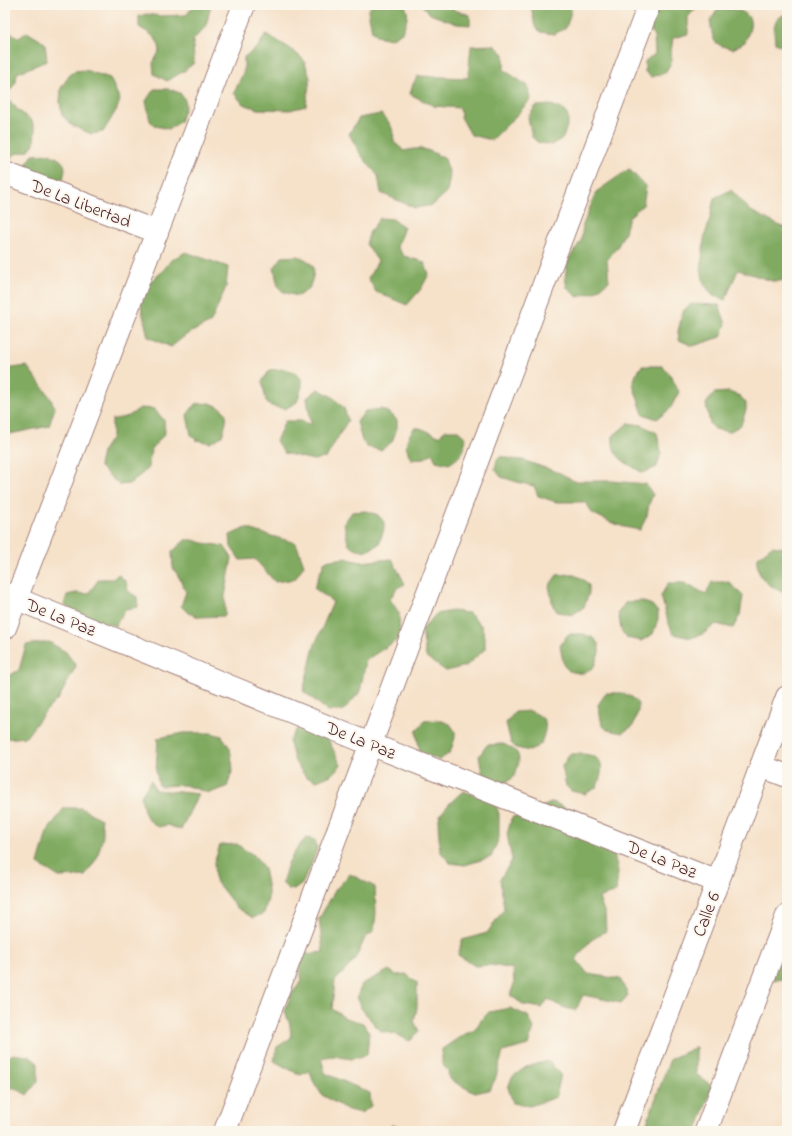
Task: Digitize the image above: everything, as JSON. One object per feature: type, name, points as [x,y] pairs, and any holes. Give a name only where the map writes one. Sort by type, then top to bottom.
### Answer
[{"type":"street","points":[[5,628],[11,596],[157,232],[244,5]]},
{"type":"street","points":[[225,1131],[649,5]]},
{"type":"street","name":"De La Libertad","points":[[5,173],[157,232]]},
{"type":"street","name":"De La Paz","points":[[11,596],[370,744],[718,882]]},
{"type":"street","name":"Calle 6","points":[[624,1131],[787,697]]},
{"type":"street","points":[[761,766],[787,776]]},
{"type":"street","points":[[706,1131],[787,916]]},
{"type":"green space","points":[[195,5],[211,5],[206,26],[193,40],[194,63],[167,81],[154,74],[153,63],[160,50],[159,45],[155,38],[139,27],[139,16],[147,14],[159,16],[186,15]]},
{"type":"green space","points":[[372,5],[404,5],[407,15],[402,32],[391,39],[377,36],[372,31],[368,11]]},
{"type":"green space","points":[[422,5],[450,5],[454,10],[470,15],[470,25],[457,24],[430,14]]},
{"type":"green space","points":[[532,5],[571,5],[571,12],[566,28],[554,34],[540,32],[535,27]]},
{"type":"green space","points":[[661,5],[709,5],[695,9],[688,17],[688,34],[673,38],[671,52],[672,61],[665,73],[651,77],[645,72],[645,61],[655,54],[654,37],[649,25]]},
{"type":"green space","points":[[718,9],[741,11],[748,16],[750,20],[750,28],[745,42],[733,49],[717,43],[713,38],[710,21]]},
{"type":"green space","points":[[787,14],[787,49],[775,43],[774,34],[775,23]]},
{"type":"green space","points":[[5,29],[19,38],[27,32],[45,43],[47,61],[17,73],[16,82],[6,96],[18,110],[32,121],[35,130],[34,144],[28,151],[15,154],[12,157],[5,159]]},
{"type":"green space","points":[[266,34],[291,49],[304,60],[310,78],[306,106],[290,110],[258,109],[243,104],[234,93],[244,71],[244,57],[257,48]]},
{"type":"green space","points":[[494,45],[504,54],[504,70],[528,86],[531,99],[492,140],[471,135],[461,117],[460,108],[434,106],[410,94],[413,84],[418,76],[468,78],[471,46]]},
{"type":"green space","points":[[85,70],[110,78],[120,100],[117,109],[103,132],[91,134],[71,125],[62,115],[60,102],[61,88],[74,71]]},
{"type":"green space","points":[[154,89],[169,89],[180,93],[185,100],[185,107],[180,122],[169,129],[155,126],[150,121],[146,101]]},
{"type":"green space","points":[[551,105],[562,109],[568,116],[568,123],[563,138],[551,145],[537,142],[532,137],[528,117],[536,106]]},
{"type":"green space","points":[[381,114],[391,126],[394,142],[404,151],[421,149],[435,153],[445,159],[450,175],[447,192],[433,205],[415,208],[381,193],[378,176],[361,155],[349,134],[359,118]]},
{"type":"green space","points":[[49,154],[60,160],[65,166],[60,187],[29,186],[25,166],[33,155]]},
{"type":"green space","points":[[629,169],[646,187],[643,205],[629,217],[625,232],[618,246],[607,260],[609,281],[595,292],[578,297],[567,288],[565,277],[568,260],[581,241],[583,225],[596,192]]},
{"type":"green space","points":[[731,190],[751,211],[782,227],[787,228],[787,278],[781,281],[772,281],[738,270],[725,300],[713,296],[704,284],[701,270],[704,239],[714,198]]},
{"type":"green space","points":[[380,218],[393,219],[404,227],[397,247],[404,256],[424,262],[429,274],[421,289],[407,305],[376,292],[368,278],[378,261],[366,244],[370,231]]},
{"type":"green space","points":[[186,252],[228,267],[226,287],[211,322],[186,335],[171,347],[148,337],[141,306],[146,285],[162,272],[171,260]]},
{"type":"green space","points":[[298,256],[305,259],[312,265],[314,273],[309,289],[298,296],[285,292],[279,288],[274,268],[282,257]]},
{"type":"green space","points":[[691,304],[719,305],[726,324],[721,337],[693,346],[679,340],[678,331],[683,311]]},
{"type":"green space","points":[[27,366],[50,397],[55,408],[49,426],[5,435],[5,369]]},
{"type":"green space","points":[[642,366],[662,366],[671,376],[679,392],[670,409],[657,419],[643,414],[633,385],[636,374]]},
{"type":"green space","points":[[285,369],[296,373],[302,380],[302,387],[297,402],[285,409],[271,406],[266,401],[262,381],[270,370]]},
{"type":"green space","points":[[318,389],[333,397],[344,408],[348,420],[326,458],[313,460],[284,453],[276,441],[285,421],[301,421],[311,425],[307,398]]},
{"type":"green space","points":[[729,392],[740,396],[746,403],[746,410],[741,425],[729,432],[715,429],[710,424],[706,404],[714,393]]},
{"type":"green space","points":[[210,403],[225,412],[226,424],[222,436],[210,443],[196,440],[191,435],[187,415],[195,404]]},
{"type":"green space","points":[[140,408],[154,409],[164,420],[165,433],[151,450],[148,469],[129,484],[119,485],[99,466],[102,452],[112,437],[112,420],[129,416]]},
{"type":"green space","points":[[381,409],[391,414],[397,420],[397,428],[392,442],[381,450],[367,447],[362,441],[357,422],[365,411]]},
{"type":"green space","points":[[628,423],[642,425],[657,433],[661,452],[657,467],[643,473],[626,463],[617,455],[614,450],[613,436]]},
{"type":"green space","points":[[414,428],[420,428],[439,436],[446,430],[457,430],[466,438],[463,451],[457,459],[449,464],[436,461],[432,453],[425,458],[411,459],[406,443]]},
{"type":"green space","points":[[503,456],[511,459],[523,460],[560,473],[574,481],[611,481],[646,484],[653,495],[649,504],[647,516],[640,530],[624,527],[592,513],[586,502],[556,502],[538,496],[534,486],[501,477],[495,469],[497,459]]},
{"type":"green space","points":[[367,511],[378,515],[384,522],[384,529],[379,544],[367,551],[353,548],[348,543],[344,523],[352,512]]},
{"type":"green space","points":[[246,528],[296,543],[304,565],[295,579],[275,582],[255,559],[240,560],[231,547],[230,535]]},
{"type":"green space","points":[[185,540],[193,540],[224,546],[232,558],[225,596],[225,616],[199,617],[188,613],[181,606],[186,592],[173,568],[172,552]]},
{"type":"green space","points":[[772,546],[787,548],[787,595],[765,581],[757,566],[757,558]]},
{"type":"green space","points":[[345,558],[360,562],[392,559],[405,584],[397,588],[390,599],[399,613],[400,638],[366,660],[360,692],[343,711],[328,711],[303,691],[314,647],[333,602],[314,588],[325,561]]},
{"type":"green space","points":[[118,574],[126,582],[128,591],[137,597],[138,607],[126,609],[116,626],[84,617],[64,605],[67,595],[76,593],[88,594],[99,579],[113,579]]},
{"type":"green space","points":[[572,574],[583,579],[589,585],[589,593],[584,607],[572,615],[558,612],[553,606],[549,586],[557,575]]},
{"type":"green space","points":[[712,582],[729,582],[743,596],[740,615],[733,628],[716,624],[703,634],[691,638],[673,634],[661,596],[668,583],[684,583],[706,594]]},
{"type":"green space","points":[[641,601],[652,605],[658,612],[658,619],[653,634],[641,641],[627,638],[622,633],[618,613],[626,602]]},
{"type":"green space","points":[[452,611],[469,613],[481,625],[485,636],[485,649],[466,666],[446,671],[426,657],[422,630],[436,614]]},
{"type":"green space","points":[[568,634],[583,634],[594,638],[599,645],[599,652],[594,667],[583,674],[569,671],[564,666],[560,646]]},
{"type":"green space","points":[[49,642],[66,652],[76,666],[59,698],[44,713],[26,737],[5,739],[5,678],[19,670],[26,645]]},
{"type":"green space","points":[[606,693],[622,693],[632,697],[638,704],[638,711],[633,726],[622,733],[607,730],[602,725],[598,705]]},
{"type":"green space","points":[[530,711],[544,720],[545,732],[541,744],[530,751],[516,748],[511,743],[506,723],[515,712]]},
{"type":"green space","points":[[439,720],[450,724],[455,731],[455,738],[450,753],[439,760],[420,752],[416,732],[424,721]]},
{"type":"green space","points":[[300,724],[325,733],[341,765],[331,775],[317,781],[306,777],[295,762],[289,741]]},
{"type":"green space","points":[[184,733],[211,733],[222,736],[230,748],[233,769],[227,787],[209,793],[184,785],[159,786],[156,771],[158,738]]},
{"type":"green space","points":[[503,744],[510,747],[517,753],[519,761],[514,777],[503,784],[486,779],[482,773],[479,756],[487,745]]},
{"type":"green space","points":[[570,754],[592,756],[599,761],[601,765],[601,773],[597,787],[585,794],[571,791],[566,786],[562,766]]},
{"type":"green space","points":[[151,780],[155,790],[198,794],[181,830],[168,825],[158,827],[149,820],[145,814],[141,796]]},
{"type":"green space","points":[[463,791],[495,802],[499,814],[499,838],[491,857],[465,865],[450,863],[440,851],[438,823],[440,815]]},
{"type":"green space","points":[[553,802],[606,828],[618,872],[616,892],[599,898],[605,914],[606,931],[590,941],[576,959],[588,974],[620,979],[628,995],[621,1003],[583,995],[576,1010],[568,1009],[548,999],[542,1008],[524,1005],[510,995],[514,984],[513,969],[491,965],[475,966],[458,955],[462,940],[487,933],[504,909],[500,879],[512,860],[507,834],[512,817],[527,814]]},
{"type":"green space","points":[[64,808],[81,808],[101,819],[103,836],[97,858],[85,876],[59,877],[38,864],[47,832]]},
{"type":"green space","points":[[306,838],[315,840],[317,849],[302,884],[294,890],[288,889],[282,883],[288,863],[297,848]]},
{"type":"green space","points":[[237,844],[254,855],[264,868],[268,899],[264,913],[253,918],[236,907],[215,880],[214,863],[220,845]]},
{"type":"green space","points":[[350,874],[375,887],[376,913],[374,931],[365,938],[355,960],[335,981],[332,1009],[345,1018],[363,1023],[369,1033],[367,1055],[352,1059],[332,1056],[321,1058],[325,1073],[370,1093],[371,1106],[361,1113],[348,1110],[322,1095],[313,1081],[310,1071],[300,1075],[274,1061],[277,1047],[291,1038],[290,1025],[285,1011],[291,994],[302,981],[299,965],[305,954],[323,952],[319,919],[336,889]]},
{"type":"green space","points":[[787,915],[787,975],[784,979],[769,980]]},
{"type":"green space","points":[[389,970],[396,975],[406,974],[417,983],[417,1008],[414,1021],[419,1031],[410,1041],[395,1034],[380,1031],[361,1008],[357,997],[362,984]]},
{"type":"green space","points":[[510,1008],[528,1016],[534,1028],[528,1045],[503,1052],[495,1080],[489,1090],[475,1093],[449,1079],[448,1071],[442,1064],[442,1049],[463,1035],[475,1030],[481,1020],[489,1012]]},
{"type":"green space","points":[[696,1047],[696,1074],[712,1086],[697,1131],[644,1131],[670,1059]]},
{"type":"green space","points":[[13,1054],[29,1056],[38,1063],[38,1081],[27,1095],[15,1088],[5,1088],[5,1059]]},
{"type":"green space","points":[[548,1061],[561,1074],[556,1097],[530,1106],[513,1103],[508,1088],[512,1077],[526,1067]]},
{"type":"green space","points":[[392,1125],[408,1128],[413,1131],[385,1131]]}]
